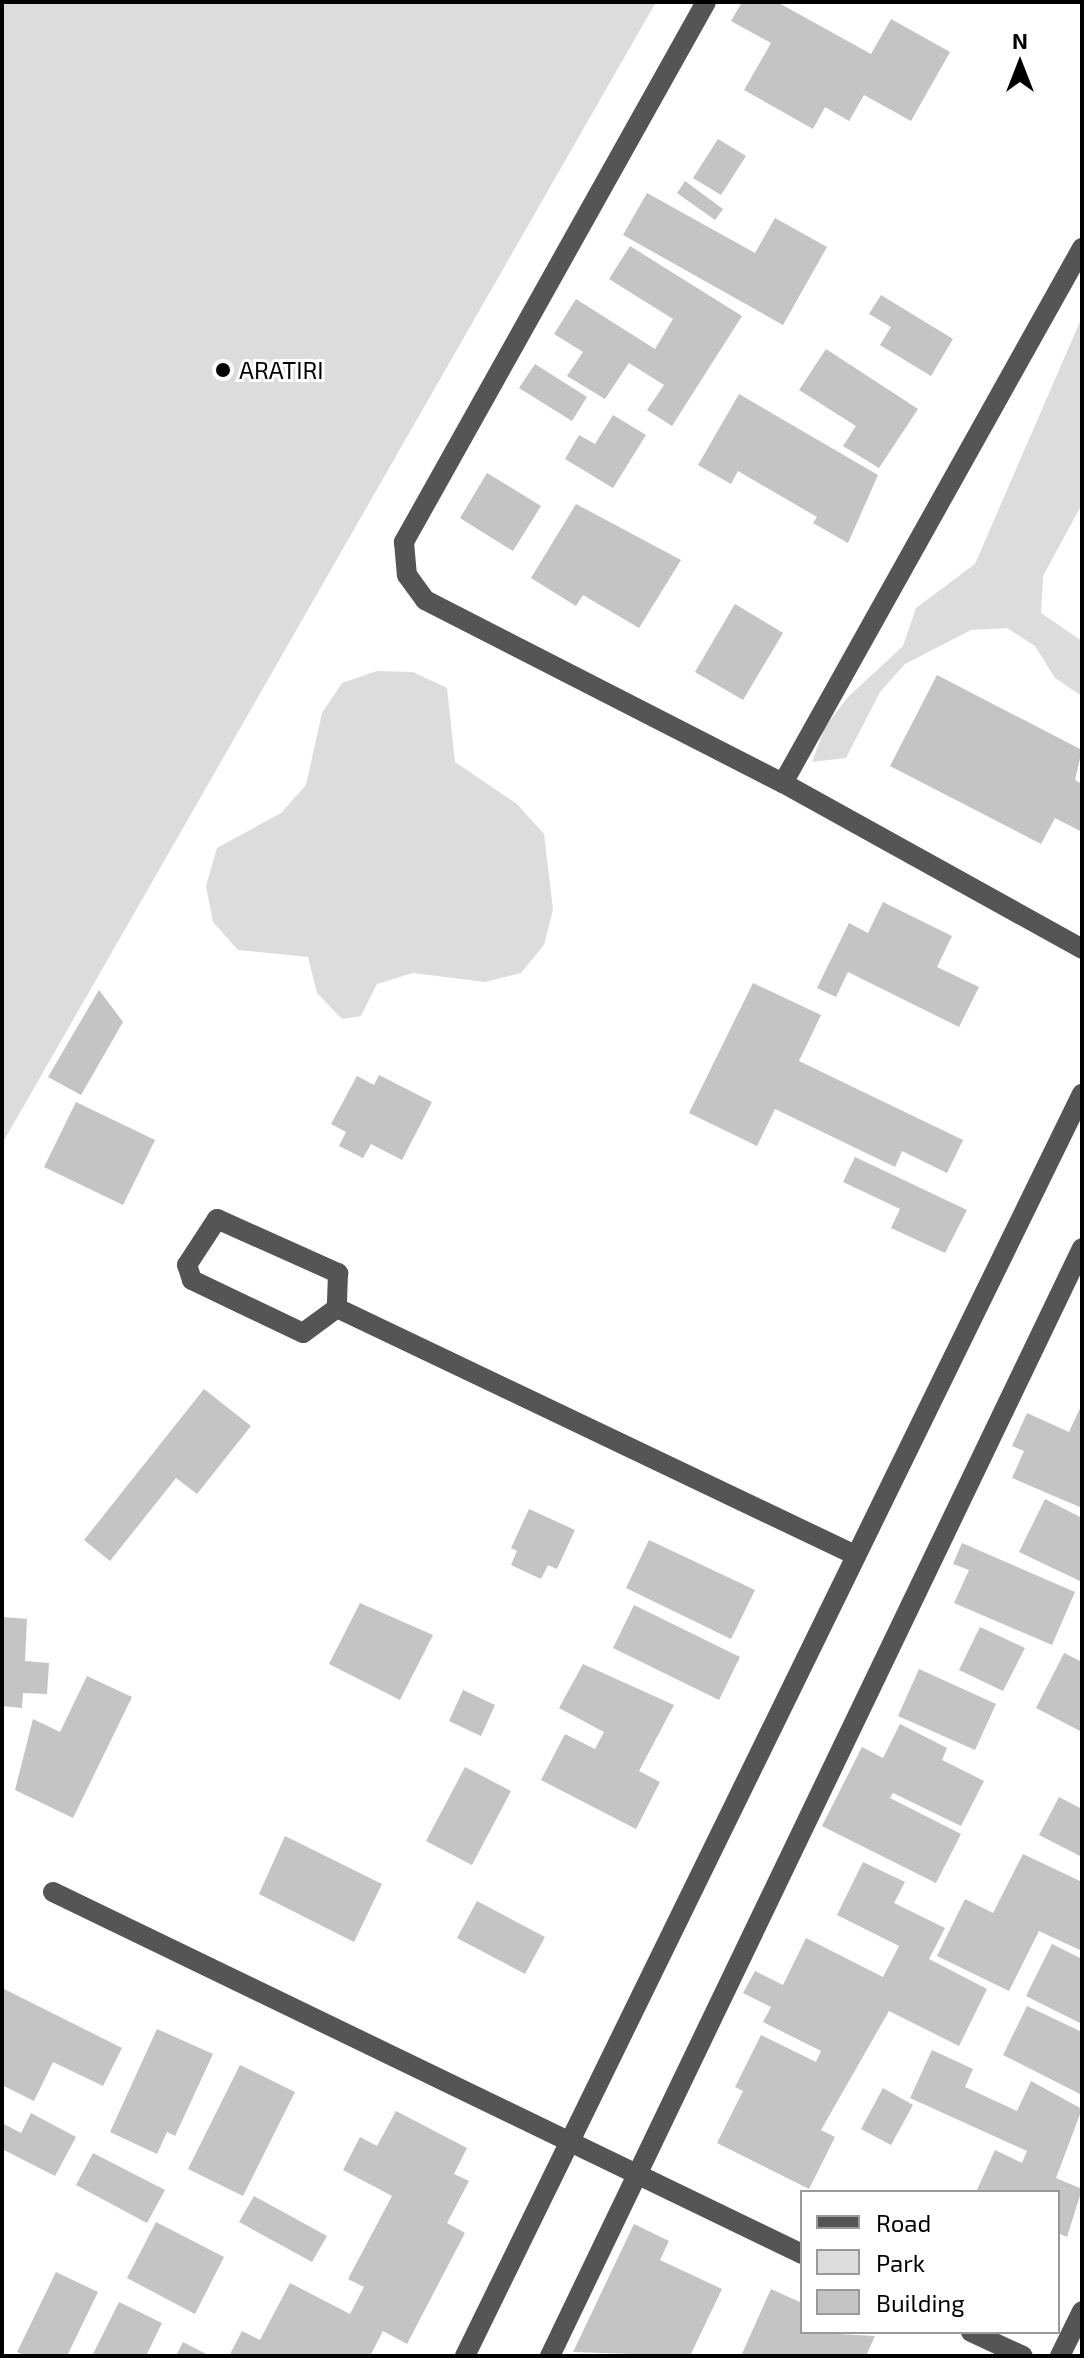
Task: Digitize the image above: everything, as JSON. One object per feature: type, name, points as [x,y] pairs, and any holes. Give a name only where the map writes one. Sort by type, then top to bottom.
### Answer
[{"type":"street","points":[[706,2],[404,542],[407,575],[425,600],[783,783],[1082,949]]},
{"type":"street","points":[[783,783],[1082,248]]},
{"type":"street","points":[[465,2356],[1082,1094]]},
{"type":"street","points":[[217,1219],[338,1273],[337,1308],[303,1333],[192,1280],[187,1265],[217,1219]]},
{"type":"street","points":[[550,2356],[1082,1248]]},
{"type":"street","points":[[337,1308],[855,1555]]},
{"type":"street","points":[[53,1892],[569,2146],[800,2253]]},
{"type":"street","points":[[1060,2356],[1082,2311]]},
{"type":"street","points":[[975,2334],[1023,2356]]},
{"type":"green space","name":"ARATIRI","points":[[2,2],[656,2],[2,1144]]},
{"type":"green space","points":[[1082,317],[1082,504],[1043,576],[1041,613],[1082,641],[1082,696],[1055,678],[1035,646],[1007,628],[971,630],[905,664],[880,692],[846,758],[812,762],[825,727],[848,697],[903,646],[916,608],[975,564]]},
{"type":"green space","points":[[377,671],[413,672],[447,688],[455,762],[517,804],[544,834],[553,909],[544,945],[521,973],[485,982],[413,973],[377,984],[361,1016],[342,1019],[317,993],[308,957],[238,950],[213,922],[206,886],[217,848],[281,813],[306,785],[322,713],[342,683]]},
{"type":"building","points":[[742,2],[777,2],[871,54],[891,19],[950,52],[911,121],[864,95],[849,121],[825,107],[813,129],[744,90],[771,43],[731,21]]},
{"type":"building","points":[[718,139],[746,156],[721,195],[693,178]]},
{"type":"building","points":[[685,181],[723,209],[715,220],[677,193]]},
{"type":"building","points":[[647,193],[755,253],[775,218],[827,247],[783,325],[623,235]]},
{"type":"building","points":[[630,246],[742,316],[672,426],[647,410],[664,385],[629,363],[605,399],[567,376],[583,352],[554,334],[576,299],[655,349],[673,319],[609,279]]},
{"type":"building","points":[[881,295],[953,339],[931,376],[880,345],[891,327],[869,314]]},
{"type":"building","points":[[826,349],[918,409],[879,468],[843,446],[856,426],[799,390]]},
{"type":"building","points":[[535,364],[587,397],[572,421],[519,388]]},
{"type":"building","points":[[739,394],[878,475],[848,543],[813,523],[817,517],[738,471],[731,484],[698,465]]},
{"type":"building","points":[[613,415],[646,435],[613,488],[565,459],[579,435],[595,444]]},
{"type":"building","points":[[487,473],[541,506],[513,551],[460,518]]},
{"type":"building","points":[[576,504],[681,560],[639,628],[583,595],[576,606],[531,578]]},
{"type":"building","points":[[735,604],[783,633],[743,700],[695,672]]},
{"type":"building","points":[[937,675],[1082,750],[1075,780],[1082,784],[1082,832],[1055,818],[1041,844],[890,766]]},
{"type":"building","points":[[883,902],[952,936],[937,967],[979,987],[959,1027],[848,972],[836,997],[817,988],[849,923],[868,933]]},
{"type":"building","points":[[753,983],[821,1015],[799,1061],[963,1140],[947,1173],[902,1151],[895,1167],[775,1109],[757,1146],[689,1113]]},
{"type":"building","points":[[99,990],[123,1022],[81,1095],[48,1077]]},
{"type":"building","points":[[379,1075],[432,1102],[402,1160],[371,1144],[363,1158],[339,1146],[346,1132],[331,1124],[357,1076],[374,1085]]},
{"type":"building","points":[[76,1102],[155,1140],[123,1205],[44,1167]]},
{"type":"building","points":[[855,1157],[967,1210],[945,1253],[891,1228],[900,1209],[843,1182]]},
{"type":"building","points":[[204,1389],[251,1426],[197,1494],[176,1478],[110,1561],[84,1540]]},
{"type":"building","points":[[1082,1404],[1082,1508],[1012,1478],[1024,1451],[1012,1446],[1027,1413],[1069,1432]]},
{"type":"building","points":[[1045,1499],[1082,1518],[1082,1582],[1019,1552]]},
{"type":"building","points":[[529,1509],[575,1530],[557,1569],[548,1565],[541,1579],[511,1565],[517,1551],[511,1548]]},
{"type":"building","points":[[649,1540],[755,1590],[731,1639],[626,1588]]},
{"type":"building","points":[[962,1543],[1075,1592],[1052,1645],[954,1603],[969,1570],[953,1564]]},
{"type":"building","points":[[360,1603],[433,1635],[400,1700],[329,1664]]},
{"type":"building","points":[[634,1605],[740,1657],[719,1700],[613,1648]]},
{"type":"building","points":[[2,1617],[27,1619],[25,1661],[49,1663],[47,1694],[23,1693],[22,1708],[2,1706]]},
{"type":"building","points":[[980,1627],[1025,1648],[1003,1691],[959,1670]]},
{"type":"building","points":[[1064,1653],[1082,1662],[1082,1732],[1036,1708]]},
{"type":"building","points":[[583,1664],[674,1705],[639,1771],[660,1782],[636,1829],[541,1780],[565,1734],[595,1749],[604,1732],[559,1708]]},
{"type":"building","points":[[919,1669],[996,1704],[975,1750],[898,1716]]},
{"type":"building","points":[[87,1676],[132,1697],[73,1818],[15,1790],[33,1719],[60,1732]]},
{"type":"building","points":[[463,1690],[495,1705],[481,1736],[449,1721]]},
{"type":"building","points":[[900,1724],[947,1748],[942,1760],[984,1781],[961,1826],[893,1793],[890,1798],[961,1834],[936,1883],[822,1826],[862,1747],[883,1758]]},
{"type":"building","points":[[465,1767],[511,1791],[472,1865],[426,1841]]},
{"type":"building","points":[[1059,1797],[1082,1809],[1082,1857],[1039,1835]]},
{"type":"building","points":[[285,1836],[382,1884],[354,1942],[259,1894]]},
{"type":"building","points":[[1023,1854],[1082,1882],[1082,1951],[1039,1931],[1009,1991],[937,1956],[965,1899],[993,1913]]},
{"type":"building","points":[[863,1862],[905,1882],[894,1903],[945,1928],[929,1959],[987,1989],[959,2046],[889,2011],[821,2130],[835,2137],[809,2189],[717,2143],[743,2091],[735,2087],[761,2035],[816,2062],[821,2051],[763,2022],[771,2007],[743,1993],[755,1971],[783,1985],[806,1938],[883,1977],[899,1946],[837,1915]]},
{"type":"building","points":[[477,1901],[545,1937],[525,1974],[457,1938]]},
{"type":"building","points":[[1052,1944],[1082,1959],[1082,2024],[1026,1996]]},
{"type":"building","points":[[2,1988],[122,2048],[103,2086],[53,2062],[34,2101],[2,2085]]},
{"type":"building","points":[[1027,2006],[1082,2032],[1082,2095],[1003,2055]]},
{"type":"building","points":[[157,2029],[213,2054],[175,2136],[167,2132],[157,2154],[110,2132]]},
{"type":"building","points":[[932,2050],[973,2069],[965,2087],[1017,2111],[1031,2081],[1082,2109],[1056,2178],[1082,2189],[1067,2237],[1060,2234],[1060,2190],[977,2190],[995,2150],[1022,2163],[1027,2151],[910,2098]]},
{"type":"building","points":[[240,2065],[295,2092],[243,2196],[188,2169]]},
{"type":"building","points":[[883,2088],[913,2105],[891,2145],[861,2129]]},
{"type":"building","points":[[396,2111],[467,2148],[454,2174],[469,2181],[447,2223],[465,2233],[407,2344],[383,2331],[370,2356],[229,2356],[242,2331],[260,2340],[290,2283],[350,2314],[364,2287],[348,2279],[392,2196],[343,2170],[360,2137],[377,2146]]},
{"type":"building","points":[[31,2113],[76,2137],[55,2176],[2,2149],[2,2123],[21,2133]]},
{"type":"building","points":[[93,2153],[165,2190],[147,2223],[76,2185]]},
{"type":"building","points":[[254,2196],[327,2236],[312,2262],[239,2222]]},
{"type":"building","points":[[156,2222],[224,2257],[195,2314],[127,2278]]},
{"type":"building","points":[[634,2224],[669,2241],[660,2260],[722,2289],[690,2356],[573,2352]]},
{"type":"building","points":[[56,2272],[98,2292],[67,2356],[26,2356],[17,2352]]},
{"type":"building","points":[[771,2289],[800,2302],[800,2334],[875,2336],[866,2356],[741,2356]]},
{"type":"building","points":[[119,2302],[162,2323],[146,2356],[92,2356]]},
{"type":"building","points":[[183,2342],[210,2356],[176,2356]]},
{"type":"place","name":"ARATIRI","points":[[223,370]]}]
